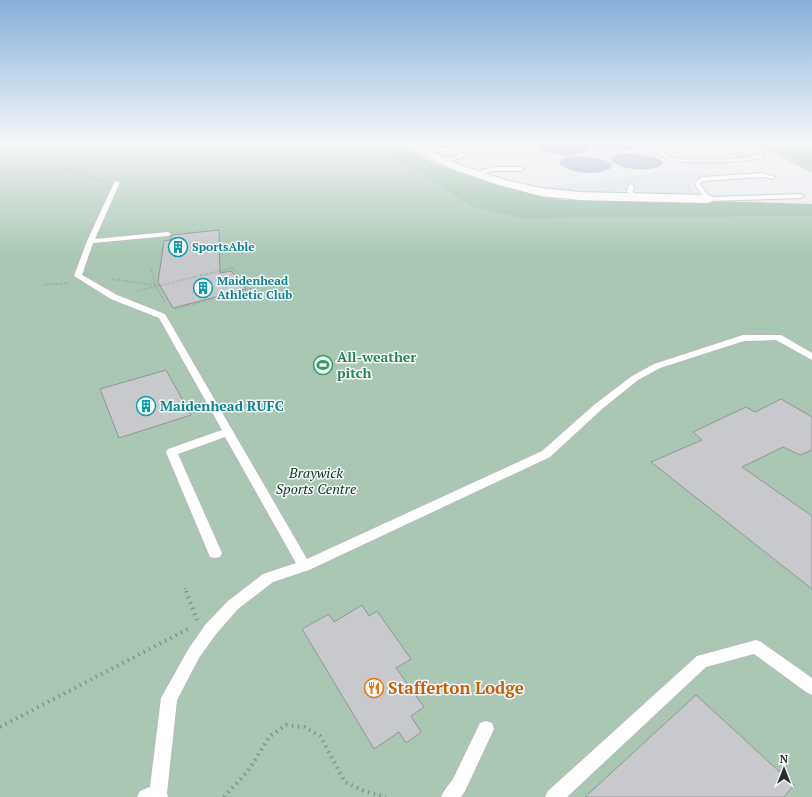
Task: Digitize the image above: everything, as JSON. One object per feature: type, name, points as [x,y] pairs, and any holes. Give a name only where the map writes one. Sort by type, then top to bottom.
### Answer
[{"type":"street","points":[[495,180],[541,192],[580,196],[633,191],[707,199]]},
{"type":"lane","points":[[700,180],[697,182],[707,199]]},
{"type":"lane","points":[[707,199],[708,196],[702,183],[748,180]]},
{"type":"lane","points":[[117,182],[90,241],[78,276],[114,297],[162,316],[304,566]]},
{"type":"lane","points":[[707,199],[762,196],[801,196]]},
{"type":"lane","points":[[90,241],[168,234]]},
{"type":"lane","points":[[154,796],[169,698],[194,653],[205,626],[268,578],[304,566],[546,454],[598,407],[635,378],[657,366],[743,338],[778,337],[812,357]]},
{"type":"lane","points":[[215,553],[172,452],[228,432]]},
{"type":"lane","points":[[554,797],[702,661],[756,647],[812,687]]},
{"type":"lane","points":[[450,797],[459,785],[486,729]]},
{"type":"path","points":[[103,180],[117,182]]},
{"type":"path","points":[[114,297],[232,268],[250,290],[171,311],[162,316]]},
{"type":"path","points":[[151,269],[155,286],[171,311]]},
{"type":"path","points":[[86,281],[112,278],[155,286]]},
{"type":"path","points":[[0,727],[205,626],[185,588]]},
{"type":"path","points":[[224,797],[248,771],[270,736],[286,724],[304,727],[320,736],[346,782],[364,791],[386,797]]},
{"type":"shaded area","points":[[600,180],[691,180],[689,181],[694,194],[691,196],[641,194],[634,191],[621,191],[617,194],[581,194],[537,188]]},
{"type":"green space","name":"Braywick Sports Centre","points":[[0,180],[429,180],[469,206],[812,216],[812,797],[0,797]]},
{"type":"green space","points":[[429,180],[487,180],[512,188],[563,200],[645,199],[812,204],[812,216],[521,218],[469,206]]},
{"type":"building","points":[[219,230],[220,273],[231,271],[246,289],[173,308],[158,282],[164,241],[170,240],[172,235]]},
{"type":"building","name":"Maidenhead RUFC","points":[[166,370],[191,415],[119,438],[100,389]]},
{"type":"building","points":[[781,399],[812,417],[812,450],[800,455],[783,447],[742,467],[812,516],[812,589],[651,462],[702,440],[693,432],[746,407],[755,412]]},
{"type":"building","name":"Stafferton Lodge","points":[[362,605],[369,616],[377,611],[411,659],[396,668],[424,707],[411,716],[421,732],[406,743],[399,732],[374,749],[302,629],[329,614],[334,622]]},
{"type":"building","points":[[696,695],[794,785],[784,797],[585,797]]},
{"type":"place","name":"SportsAble","points":[[178,247]]},
{"type":"place","name":"Maidenhead Athletic Club","points":[[203,288]]},
{"type":"place","name":"All-weather pitch","points":[[323,365]]},
{"type":"place","name":"Maidenhead RUFC","points":[[146,406]]},
{"type":"place","name":"Stafferton Lodge","points":[[374,688]]}]
